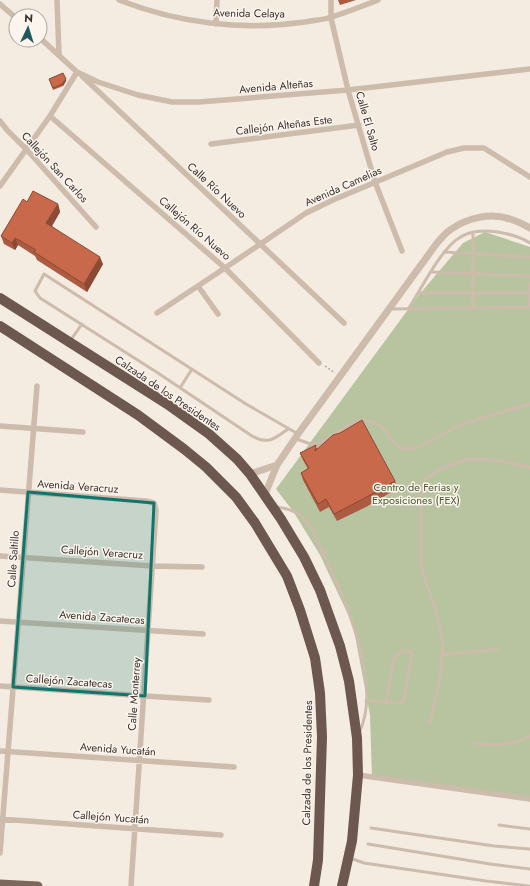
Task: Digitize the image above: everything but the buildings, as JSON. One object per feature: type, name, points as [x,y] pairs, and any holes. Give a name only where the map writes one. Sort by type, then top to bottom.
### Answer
[{"type":"highway","name":"Calzada de los Presidentes","points":[[0,298],[167,404],[209,434],[237,459],[250,474],[265,494],[304,557],[320,590],[340,646],[349,682],[357,738],[358,775],[352,841],[342,886]]},
{"type":"highway","name":"Calzada de los Presidentes","points":[[0,326],[138,414],[206,467],[236,497],[255,523],[287,576],[300,610],[315,658],[320,693],[322,737],[318,860],[314,886]]},
{"type":"main road","points":[[0,884],[38,886]]},
{"type":"street","points":[[57,0],[59,55]]},
{"type":"street","name":"Avenida Celaya","points":[[119,0],[158,14],[216,24],[288,24],[331,18],[378,0]]},
{"type":"street","points":[[216,24],[217,0]]},
{"type":"street","name":"Calle El Salto","points":[[331,0],[331,18],[348,90],[375,182],[402,251]]},
{"type":"street","points":[[0,4],[8,11]]},
{"type":"street","name":"Avenida Alteñas","points":[[48,45],[77,72],[98,82],[138,95],[172,102],[199,102],[348,90],[530,69]]},
{"type":"street","points":[[1,184],[27,150],[77,72]]},
{"type":"street","name":"Calle Río Nuevo","points":[[77,72],[344,323]]},
{"type":"street","name":"Callejón Río Nuevo","points":[[50,116],[226,268],[319,362]]},
{"type":"street","name":"Callejón San Carlos","points":[[0,121],[96,227]]},
{"type":"street","name":"Callejón Alteñas Este","points":[[211,144],[359,125]]},
{"type":"street","name":"Avenida Camelias","points":[[156,313],[226,268],[306,213],[333,200],[447,152],[464,148],[484,148],[530,177]]},
{"type":"street","points":[[265,494],[277,465],[297,436],[437,243],[449,230],[465,221],[483,216],[499,216],[514,220],[530,228]]},
{"type":"street","points":[[198,286],[218,314]]},
{"type":"street","name":"Calle Saltillo","points":[[0,853],[1,819],[8,752],[36,386]]},
{"type":"street","points":[[0,426],[83,432]]},
{"type":"street","points":[[250,474],[277,465]]},
{"type":"street","name":"Avenida Veracruz","points":[[0,490],[146,501],[154,503]]},
{"type":"street","name":"Calle Monterrey","points":[[131,886],[153,566],[156,510],[154,503]]},
{"type":"street","name":"Callejón Veracruz","points":[[0,556],[153,566],[202,567]]},
{"type":"street","name":"Avenida Zacatecas","points":[[0,621],[204,634]]},
{"type":"street","name":"Callejón Zacatecas","points":[[0,686],[209,700]]},
{"type":"street","name":"Avenida Yucatán","points":[[0,751],[234,767]]},
{"type":"street","points":[[358,775],[530,799]]},
{"type":"street","name":"Callejón Yucatán","points":[[1,819],[221,835]]},
{"type":"lane","points":[[409,308],[444,252],[458,238],[473,232],[491,231],[507,234],[530,243]]},
{"type":"lane","points":[[473,232],[473,307]]},
{"type":"lane","points":[[444,252],[530,257]]},
{"type":"lane","points":[[432,272],[530,276]]},
{"type":"lane","points":[[288,429],[271,441],[266,442],[260,440],[37,295],[35,291],[44,274],[246,404],[288,429],[311,444],[317,444],[362,421],[380,424],[396,445],[402,449],[410,450],[465,423],[530,404]]},
{"type":"lane","points":[[389,309],[530,307],[530,283]]},
{"type":"lane","points":[[419,293],[530,293]]},
{"type":"lane","points":[[69,342],[82,324]]},
{"type":"lane","points":[[180,388],[192,369]]},
{"type":"lane","points":[[430,724],[440,678],[443,644],[438,620],[421,567],[421,493],[425,479],[440,468],[467,459],[489,459],[530,467]]},
{"type":"lane","points":[[273,507],[290,510],[306,520],[338,583],[363,657],[366,701],[364,721],[357,738]]},
{"type":"lane","points":[[442,655],[498,649]]},
{"type":"lane","points":[[366,701],[400,704],[405,700],[412,655],[410,651],[403,650],[393,661],[386,702]]},
{"type":"lane","points":[[472,744],[515,744],[530,736]]},
{"type":"lane","points":[[499,825],[530,829]]},
{"type":"lane","points":[[371,828],[494,846],[530,849]]},
{"type":"lane","points":[[368,844],[490,864],[530,868]]},
{"type":"lane","points":[[349,857],[364,863],[486,882],[529,886]]},
{"type":"path","points":[[319,362],[340,377]]},
{"type":"highlighted area","points":[[28,492],[154,503],[145,696],[13,687]]},
{"type":"green space","name":"Centro de Ferias y Exposiciones (FEX)","points":[[485,232],[530,247],[530,799],[372,778],[370,715],[353,625],[320,555],[293,511],[276,489],[418,296],[463,243]]}]
